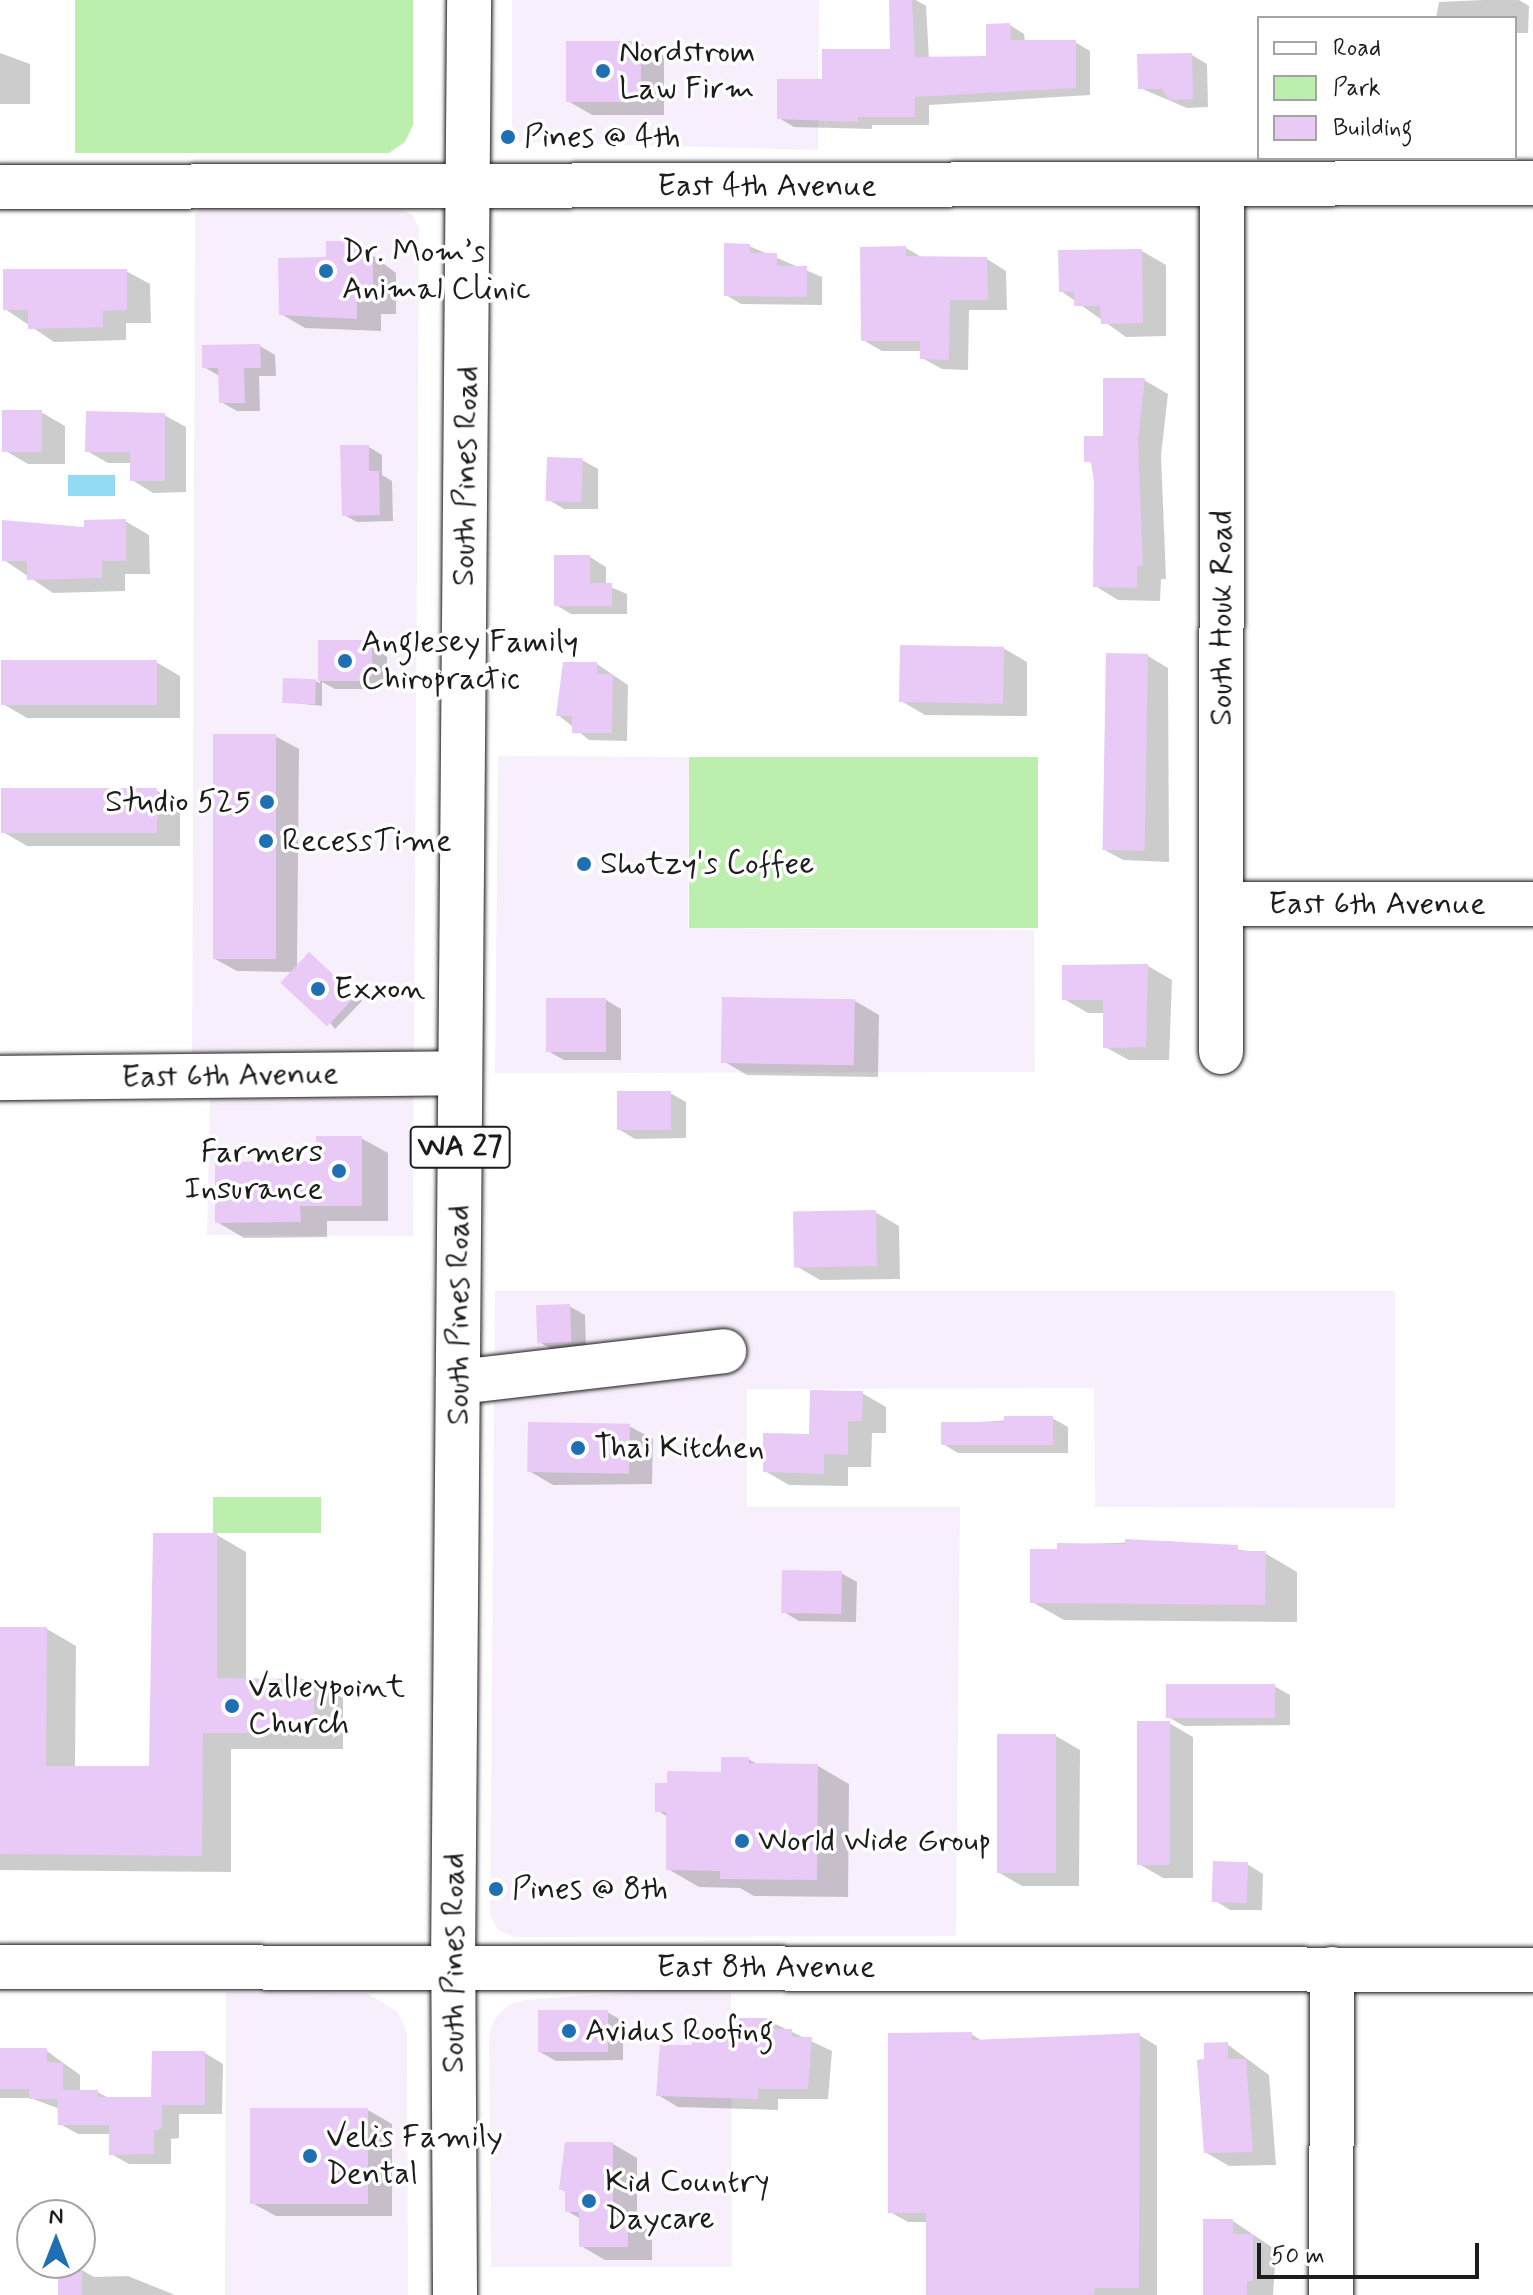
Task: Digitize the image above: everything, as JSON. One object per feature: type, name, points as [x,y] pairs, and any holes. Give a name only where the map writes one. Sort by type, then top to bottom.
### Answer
[{"type":"street","name":"South Pines Road","points":[[455,2295],[453,1965],[469,0]]},
{"type":"street","name":"East 4th Avenue","points":[[0,187],[1533,183]]},
{"type":"street","name":"South Houk Road","points":[[1221,1052],[1222,184]]},
{"type":"street","name":"East 6th Avenue","points":[[1221,904],[1533,904]]},
{"type":"street","name":"East 6th Avenue","points":[[0,1078],[460,1073]]},
{"type":"street","points":[[458,1382],[724,1351]]},
{"type":"street","name":"East 8th Avenue","points":[[0,1967],[453,1965],[1533,1970]]},
{"type":"street","points":[[1331,2295],[1332,1969]]},
{"type":"shaded area","points":[[512,0],[819,0],[818,150],[516,142],[512,132]]},
{"type":"shaded area","points":[[397,206],[413,216],[419,228],[413,1236],[207,1235],[210,1095],[192,1094],[195,213],[201,208]]},
{"type":"shaded area","points":[[498,756],[689,757],[688,928],[1034,930],[1035,1072],[495,1073]]},
{"type":"shaded area","points":[[495,1291],[1395,1291],[1395,1508],[1095,1507],[1094,1388],[747,1389],[747,1507],[960,1507],[956,1936],[515,1937],[498,1930],[490,1915]]},
{"type":"shaded area","points":[[663,1990],[731,1992],[732,2267],[491,2267],[489,2035],[494,2020],[508,2005],[525,2000]]},
{"type":"shaded area","points":[[226,1992],[366,1993],[397,2011],[407,2033],[408,2295],[225,2295]]},
{"type":"green space","points":[[75,0],[413,0],[413,125],[405,142],[389,153],[75,153]]},
{"type":"green space","points":[[689,757],[1038,757],[1038,928],[689,928]]},
{"type":"green space","points":[[213,1497],[321,1497],[321,1533],[213,1533]]},
{"type":"water","points":[[68,475],[115,475],[115,496],[68,496]]},
{"type":"building","points":[[889,0],[912,0],[915,57],[986,56],[986,24],[1010,23],[1011,40],[1076,40],[1076,88],[915,97],[915,117],[858,117],[858,122],[777,119],[777,79],[822,79],[822,49],[890,49]]},
{"type":"building","name":"Nordstrom Law Firm","points":[[566,41],[641,41],[641,102],[566,102]]},
{"type":"building","points":[[1192,53],[1193,99],[1169,100],[1162,89],[1138,89],[1137,54]]},
{"type":"building","name":"Dr. Mom’s Animal Clinic","points":[[326,241],[357,241],[357,257],[373,257],[373,302],[357,302],[357,319],[279,315],[278,258],[326,257]]},
{"type":"building","points":[[724,243],[750,244],[750,253],[777,253],[777,266],[807,266],[807,297],[724,296]]},
{"type":"building","points":[[906,246],[906,256],[987,257],[988,300],[950,300],[949,360],[920,359],[920,341],[861,341],[860,247]]},
{"type":"building","points":[[1142,249],[1143,323],[1101,324],[1100,306],[1074,306],[1074,292],[1059,292],[1058,250]]},
{"type":"building","points":[[3,269],[127,269],[127,310],[103,311],[103,327],[28,329],[28,310],[3,310]]},
{"type":"building","points":[[260,344],[261,368],[244,368],[245,403],[219,403],[218,368],[202,368],[202,345]]},
{"type":"building","points":[[1103,378],[1145,378],[1138,440],[1143,566],[1137,566],[1137,588],[1093,587],[1094,482],[1091,462],[1084,462],[1084,436],[1103,436]]},
{"type":"building","points":[[2,410],[42,410],[42,452],[2,452]]},
{"type":"building","points":[[86,411],[165,413],[165,481],[130,481],[130,452],[85,452]]},
{"type":"building","points":[[340,445],[369,445],[369,471],[379,471],[380,515],[342,516]]},
{"type":"building","points":[[547,457],[583,458],[581,502],[545,501]]},
{"type":"building","points":[[126,519],[126,561],[102,561],[102,578],[27,580],[27,561],[2,561],[2,520],[84,527],[84,520]]},
{"type":"building","points":[[554,555],[590,555],[590,583],[612,583],[612,606],[554,606]]},
{"type":"building","name":"Anglesey Family Chiropractic","points":[[318,640],[364,640],[364,646],[372,646],[372,676],[364,676],[364,681],[318,681]]},
{"type":"building","points":[[900,645],[1004,647],[1003,704],[899,702]]},
{"type":"building","points":[[1106,653],[1148,654],[1145,851],[1103,850]]},
{"type":"building","points":[[1,660],[157,660],[157,705],[1,705]]},
{"type":"building","points":[[563,662],[597,662],[597,674],[613,674],[612,733],[572,733],[572,716],[556,716]]},
{"type":"building","points":[[283,678],[316,679],[315,704],[282,703]]},
{"type":"building","points":[[213,734],[276,734],[276,959],[213,959]]},
{"type":"building","points":[[1,788],[157,788],[157,833],[1,833]]},
{"type":"building","name":"Exxon","points":[[309,952],[356,996],[327,1026],[280,983]]},
{"type":"building","points":[[1148,964],[1146,1047],[1103,1048],[1103,1000],[1062,1000],[1062,965]]},
{"type":"building","points":[[722,997],[855,999],[854,1065],[721,1063]]},
{"type":"building","points":[[546,998],[606,998],[606,1052],[546,1052]]},
{"type":"building","points":[[617,1091],[671,1091],[671,1130],[617,1130]]},
{"type":"building","points":[[316,1136],[362,1136],[362,1206],[300,1206],[301,1222],[215,1223],[215,1162],[316,1161]]},
{"type":"building","points":[[876,1210],[877,1266],[794,1267],[793,1211]]},
{"type":"building","points":[[570,1304],[571,1342],[537,1343],[536,1305]]},
{"type":"building","points":[[810,1390],[863,1391],[862,1421],[848,1421],[848,1455],[824,1454],[824,1474],[763,1472],[763,1433],[809,1434]]},
{"type":"building","points":[[1004,1416],[1053,1416],[1053,1445],[941,1445],[941,1422],[1004,1422]]},
{"type":"building","name":"Thai Kitchen","points":[[528,1422],[630,1424],[629,1474],[527,1472]]},
{"type":"building","name":"Valleypoint Church","points":[[153,1533],[217,1533],[217,1678],[314,1679],[314,1733],[203,1733],[202,1856],[0,1854],[0,1627],[47,1627],[46,1766],[149,1766]]},
{"type":"building","points":[[1125,1539],[1238,1545],[1238,1551],[1266,1551],[1265,1605],[1030,1603],[1030,1549],[1057,1549],[1057,1543],[1125,1544]]},
{"type":"building","points":[[782,1570],[842,1571],[841,1614],[781,1613]]},
{"type":"building","points":[[1166,1684],[1275,1684],[1275,1718],[1166,1718]]},
{"type":"building","points":[[1137,1721],[1170,1721],[1170,1865],[1137,1865]]},
{"type":"building","points":[[997,1734],[1056,1734],[1056,1873],[997,1873]]},
{"type":"building","name":"World Wide Group","points":[[721,1757],[749,1757],[749,1763],[818,1764],[817,1880],[720,1879],[720,1871],[666,1870],[666,1812],[655,1812],[655,1783],[667,1783],[667,1771],[721,1772]]},
{"type":"building","points":[[1213,1861],[1248,1862],[1247,1903],[1212,1902]]},
{"type":"building","name":"Avidus Roofing","points":[[538,2010],[608,2010],[608,2052],[538,2052]]},
{"type":"building","points":[[736,2018],[768,2018],[768,2029],[792,2029],[792,2037],[812,2037],[808,2089],[758,2089],[758,2099],[656,2096],[660,2045],[692,2045],[692,2030],[736,2031]]},
{"type":"building","points":[[972,2032],[972,2040],[1140,2033],[1139,2288],[1095,2288],[1094,2295],[926,2295],[926,2213],[888,2213],[888,2033]]},
{"type":"building","points":[[1228,2042],[1228,2059],[1246,2059],[1253,2152],[1204,2153],[1197,2060],[1204,2059],[1204,2043]]},
{"type":"building","points":[[0,2048],[47,2048],[47,2062],[63,2063],[63,2090],[98,2090],[98,2097],[151,2097],[152,2051],[205,2051],[205,2105],[162,2105],[162,2129],[154,2130],[154,2154],[109,2155],[109,2125],[58,2125],[57,2099],[29,2099],[29,2089],[0,2089]]},
{"type":"building","name":"Velis Family Dental","points":[[250,2108],[368,2108],[368,2204],[250,2204]]},
{"type":"building","name":"Kid Country Daycare","points":[[565,2142],[613,2142],[613,2217],[628,2217],[628,2247],[579,2247],[579,2212],[565,2212],[565,2190],[559,2190]]},
{"type":"building","points":[[1203,2219],[1233,2219],[1233,2234],[1253,2234],[1253,2281],[1247,2281],[1247,2295],[1203,2295]]},
{"type":"building","points":[[58,2279],[82,2279],[82,2295],[58,2295]]},
{"type":"place","name":"Nordstrom Law Firm","points":[[603,71]]},
{"type":"place","name":"Pines @ 4th","points":[[508,137]]},
{"type":"place","name":"Dr. Mom’s Animal Clinic","points":[[326,271]]},
{"type":"place","name":"Anglesey Family Chiropractic","points":[[345,661]]},
{"type":"place","name":"Studio 525","points":[[267,802]]},
{"type":"place","name":"RecessTime","points":[[266,841]]},
{"type":"place","name":"Shotzy's Coffee","points":[[584,864]]},
{"type":"place","name":"Exxon","points":[[318,989]]},
{"type":"place","name":"Farmers Insurance","points":[[339,1171]]},
{"type":"place","name":"Thai Kitchen","points":[[578,1448]]},
{"type":"place","name":"Valleypoint Church","points":[[232,1706]]},
{"type":"place","name":"World Wide Group","points":[[742,1841]]},
{"type":"place","name":"Pines @ 8th","points":[[496,1889]]},
{"type":"place","name":"Avidus Roofing","points":[[569,2031]]},
{"type":"place","name":"Velis Family Dental","points":[[310,2156]]},
{"type":"place","name":"Kid Country Daycare","points":[[589,2201]]}]
